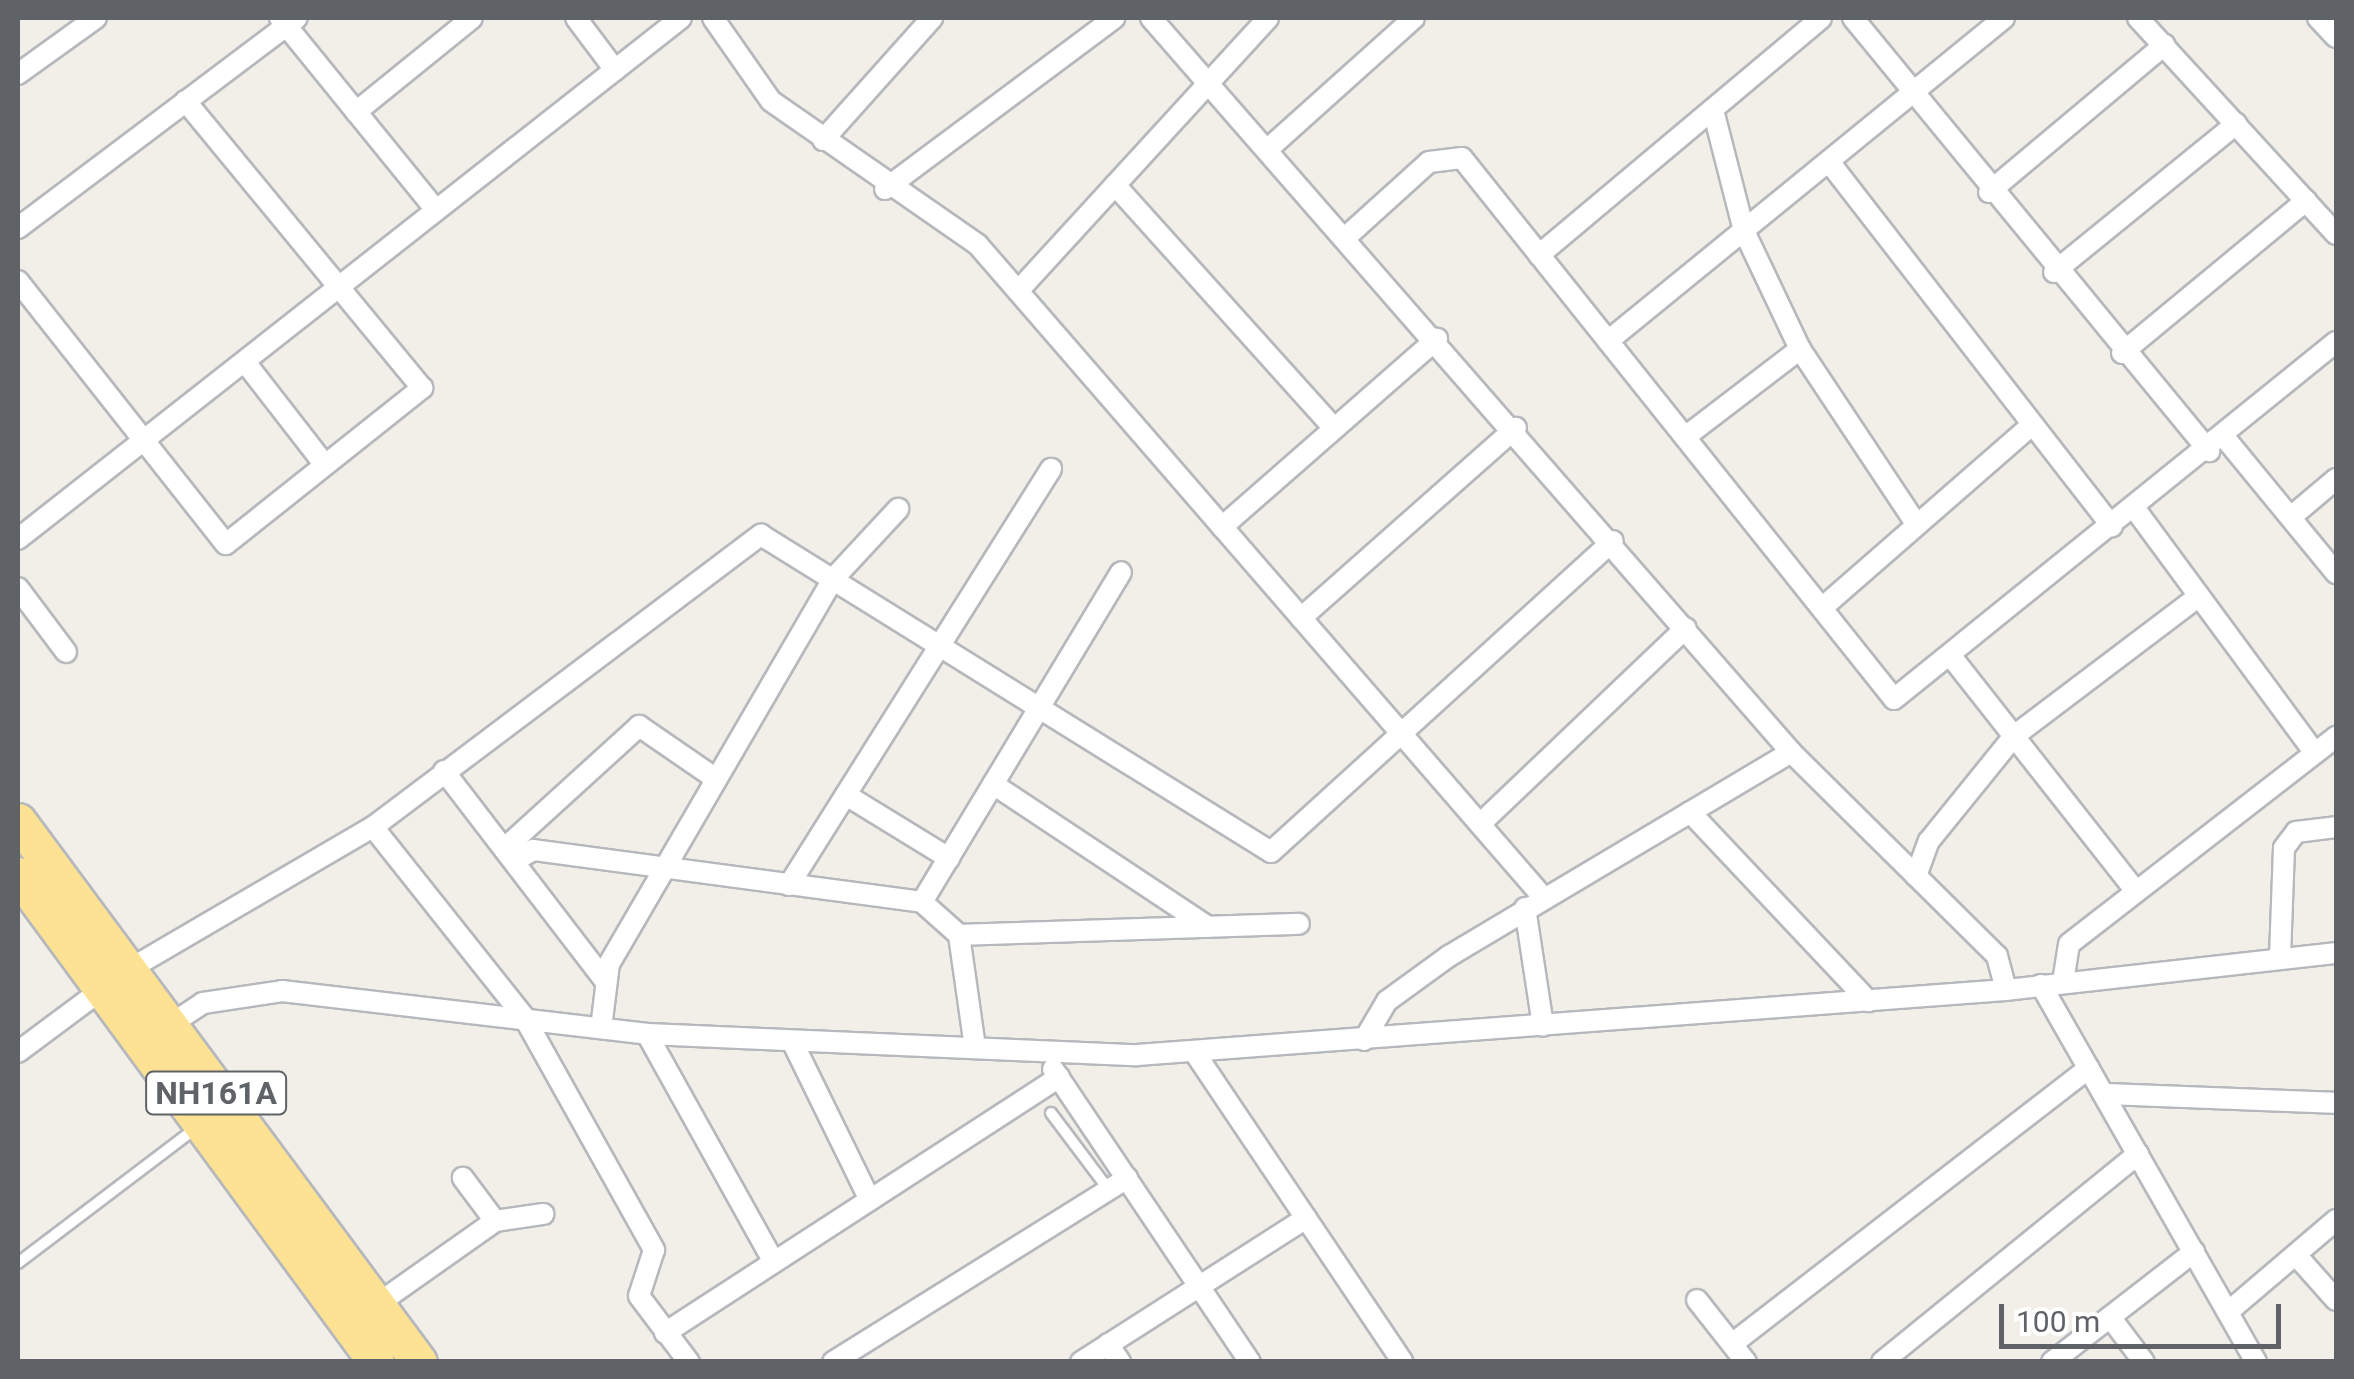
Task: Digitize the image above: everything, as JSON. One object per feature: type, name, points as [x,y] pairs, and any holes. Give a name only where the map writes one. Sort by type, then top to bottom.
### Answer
[{"type":"highway","name":"NH161A","points":[[18,821],[201,1124],[361,1315],[419,1362]]},
{"type":"highway","name":"NH161A","points":[[18,875],[115,980],[168,1028],[361,1315],[376,1362]]},
{"type":"street","points":[[18,74],[96,18]]},
{"type":"street","points":[[356,112],[472,18]]},
{"type":"street","points":[[576,18],[615,70]]},
{"type":"street","points":[[18,539],[682,18]]},
{"type":"street","points":[[713,18],[771,101],[885,188],[978,245],[1480,824],[1534,903],[1543,1026]]},
{"type":"street","points":[[823,140],[932,18]]},
{"type":"street","points":[[885,188],[1114,18]]},
{"type":"street","points":[[1150,18],[1516,428],[1791,752],[1997,956],[2006,990]]},
{"type":"street","points":[[1018,290],[1268,18]]},
{"type":"street","points":[[1268,150],[1414,18]]},
{"type":"street","points":[[1539,255],[1821,18]]},
{"type":"street","points":[[1853,18],[2122,353],[2291,518],[2336,572]]},
{"type":"street","points":[[1608,341],[2004,18]]},
{"type":"street","points":[[2138,18],[2336,234]]},
{"type":"street","points":[[2318,18],[2336,37]]},
{"type":"street","points":[[18,228],[287,20],[436,210]]},
{"type":"street","points":[[1989,192],[2164,45]]},
{"type":"street","points":[[18,281],[226,544],[422,388],[341,285],[185,101]]},
{"type":"street","points":[[1713,110],[1744,232],[1800,348],[1917,525]]},
{"type":"street","points":[[2054,272],[2236,124]]},
{"type":"street","points":[[1346,237],[1450,154],[1539,255],[1894,698],[2217,444],[2336,342]]},
{"type":"street","points":[[1830,163],[2112,528]]},
{"type":"street","points":[[1114,185],[1334,428]]},
{"type":"street","points":[[2122,353],[2306,200]]},
{"type":"street","points":[[1222,527],[1437,339]]},
{"type":"street","points":[[1685,438],[1800,348]]},
{"type":"street","points":[[245,362],[325,465]]},
{"type":"street","points":[[1822,608],[2032,424]]},
{"type":"street","points":[[1301,618],[1516,428]]},
{"type":"street","points":[[789,885],[1050,469]]},
{"type":"street","points":[[2291,518],[2336,479]]},
{"type":"street","points":[[601,1028],[606,981],[664,869],[832,579],[898,509]]},
{"type":"street","points":[[2135,509],[2315,753]]},
{"type":"street","points":[[18,1052],[115,980],[373,827],[761,534],[1271,852],[1399,731],[1613,541]]},
{"type":"street","points":[[922,902],[1121,572]]},
{"type":"street","points":[[18,588],[66,652]]},
{"type":"street","points":[[1916,876],[1930,841],[2014,736],[2199,596]]},
{"type":"street","points":[[1480,824],[1686,628]]},
{"type":"street","points":[[1950,655],[2134,889]]},
{"type":"street","points":[[509,855],[639,726],[716,780]]},
{"type":"street","points":[[2063,982],[2069,944],[2134,889],[2336,736]]},
{"type":"street","points":[[1364,1040],[1387,1001],[1534,903],[1791,752]]},
{"type":"street","points":[[444,771],[606,981]]},
{"type":"street","points":[[993,784],[1208,927]]},
{"type":"street","points":[[846,795],[949,858]]},
{"type":"street","points":[[1690,812],[1868,1001]]},
{"type":"street","points":[[373,827],[524,1017],[654,1250],[640,1296],[689,1362]]},
{"type":"street","points":[[2280,957],[2284,848],[2296,832],[2336,827]]},
{"type":"street","points":[[509,855],[533,850],[922,902],[959,935],[976,1048]]},
{"type":"street","points":[[959,935],[1299,924]]},
{"type":"street","points":[[168,1028],[203,1003],[282,991],[647,1034],[1041,1051],[1195,1053],[2006,990],[2336,953]]},
{"type":"street","points":[[2041,984],[2256,1362]]},
{"type":"street","points":[[647,1034],[774,1262]]},
{"type":"street","points":[[792,1040],[870,1200]]},
{"type":"street","points":[[1041,1051],[1118,1184],[1200,1285],[1250,1362]]},
{"type":"street","points":[[1195,1053],[1403,1362]]},
{"type":"street","points":[[1697,1300],[1739,1353],[2089,1068]]},
{"type":"street","points":[[665,1333],[1059,1077]]},
{"type":"street","points":[[2104,1094],[2336,1103]]},
{"type":"street","points":[[1882,1362],[2138,1154]]},
{"type":"street","points":[[462,1178],[495,1221]]},
{"type":"street","points":[[834,1362],[1118,1184]]},
{"type":"street","points":[[361,1315],[495,1221],[543,1214]]},
{"type":"street","points":[[1081,1362],[1114,1353],[1200,1285],[1306,1218]]},
{"type":"street","points":[[2228,1312],[2336,1220]]},
{"type":"street","points":[[2052,1362],[2194,1252]]},
{"type":"street","points":[[2296,1255],[2336,1300]]},
{"type":"street","points":[[2110,1317],[2144,1362]]},
{"type":"lane","points":[[1051,1114],[1118,1184]]},
{"type":"lane","points":[[18,1263],[201,1124]]}]
